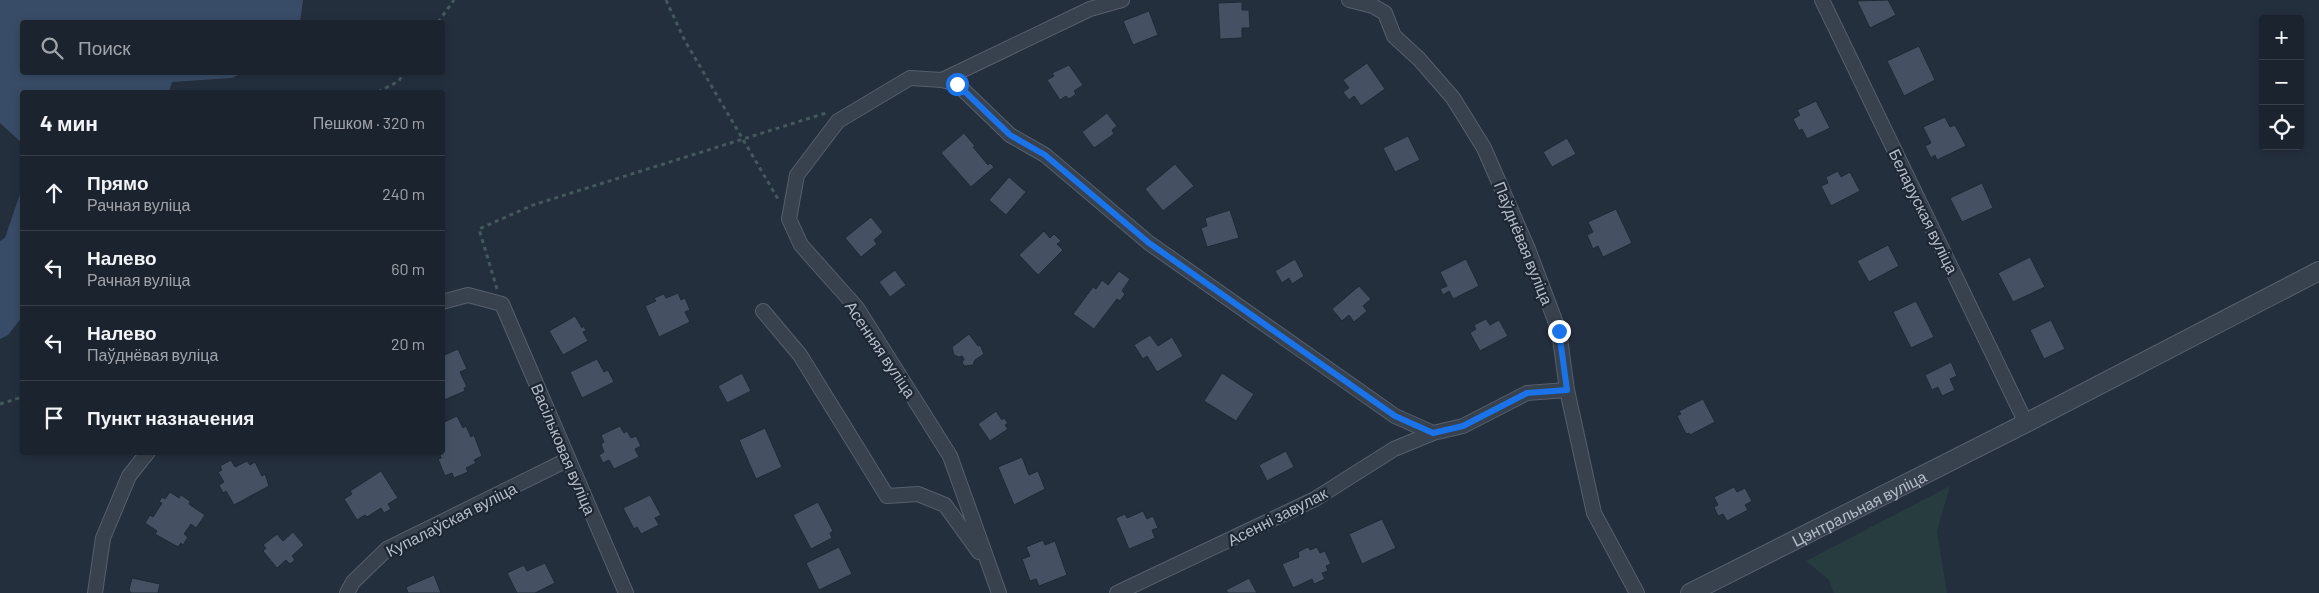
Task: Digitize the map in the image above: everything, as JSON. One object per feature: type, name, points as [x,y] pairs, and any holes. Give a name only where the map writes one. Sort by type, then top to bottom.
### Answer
[{"type":"street","points":[[942,80],[1090,10],[1122,0]]},
{"type":"street","name":"Паўднёвая вуліца","points":[[1349,0],[1373,6],[1385,13],[1394,36],[1419,59],[1453,98],[1484,148],[1528,249],[1559,331],[1567,390],[1594,513],[1628,572],[1637,593]]},
{"type":"street","name":"Беларуская вуліца","points":[[1822,0],[2026,423]]},
{"type":"street","points":[[789,219],[797,175],[837,115],[910,78],[942,80],[957,84],[1010,135],[1045,155],[1149,243],[1395,416],[1433,433]]},
{"type":"street","name":"Асенняя вуліца","points":[[789,219],[801,245],[857,308],[950,456],[999,593]]},
{"type":"street","name":"Цэнтральная вуліца","points":[[1690,593],[2026,423],[2319,271]]},
{"type":"street","points":[[445,301],[468,295],[502,304]]},
{"type":"street","name":"Васільковая вуліца","points":[[502,304],[626,593]]},
{"type":"street","name":"Асенняя вуліца","points":[[762,312],[800,355],[887,496],[918,494],[945,505],[988,565]]},
{"type":"street","name":"Асенні завулак","points":[[1117,593],[1315,499],[1394,449],[1433,433],[1463,426],[1527,393],[1567,390]]},
{"type":"street","points":[[95,593],[103,538],[129,476],[146,455]]},
{"type":"street","name":"Купалаўская вуліца","points":[[347,593],[353,582],[387,549],[568,460]]},
{"type":"path","points":[[439,20],[454,0]]},
{"type":"path","points":[[666,0],[685,41],[789,219]]},
{"type":"path","points":[[382,90],[399,80],[402,75]]},
{"type":"path","points":[[502,304],[479,229],[533,205],[743,139],[837,115]]},
{"type":"path","points":[[0,404],[20,398]]},
{"type":"green space","points":[[1950,486],[1937,531],[1947,593],[1834,593],[1829,580],[1806,561]]},
{"type":"water","points":[[0,0],[303,0],[300,20],[20,20],[20,75],[238,75],[232,78],[172,82],[170,90],[20,90],[20,141],[0,123]]},
{"type":"water","points":[[20,194],[20,320],[8,335],[0,339],[0,241],[5,238]]},
{"type":"building","points":[[1888,0],[1896,15],[1870,28],[1857,1]]},
{"type":"building","points":[[1242,2],[1242,10],[1249,10],[1250,28],[1242,28],[1242,38],[1220,39],[1218,3]]},
{"type":"building","points":[[1149,11],[1158,35],[1133,45],[1123,21]]},
{"type":"building","points":[[1919,46],[1935,80],[1904,96],[1887,61]]},
{"type":"building","points":[[1367,63],[1385,89],[1361,106],[1354,96],[1349,100],[1343,92],[1349,88],[1343,80]]},
{"type":"building","points":[[1069,65],[1083,85],[1074,91],[1076,94],[1069,99],[1066,96],[1060,100],[1047,80],[1054,76],[1052,73]]},
{"type":"building","points":[[1816,101],[1830,128],[1807,139],[1802,129],[1799,131],[1793,119],[1800,115],[1797,110]]},
{"type":"building","points":[[1107,113],[1117,126],[1112,130],[1114,134],[1094,148],[1082,132]]},
{"type":"building","points":[[1945,117],[1950,127],[1955,125],[1966,146],[1937,160],[1935,155],[1931,158],[1925,146],[1931,143],[1923,127]]},
{"type":"building","points":[[964,133],[988,165],[990,163],[994,167],[971,187],[941,153]]},
{"type":"building","points":[[1408,136],[1420,160],[1395,172],[1383,148]]},
{"type":"building","points":[[1567,138],[1576,154],[1552,167],[1543,152]]},
{"type":"building","points":[[1175,164],[1194,186],[1163,211],[1145,189]]},
{"type":"building","points":[[1838,171],[1841,177],[1850,172],[1860,191],[1831,206],[1821,186],[1828,183],[1826,177]]},
{"type":"building","points":[[1009,177],[1026,192],[1006,215],[989,200]]},
{"type":"building","points":[[1982,183],[1993,208],[1962,222],[1950,198]]},
{"type":"building","points":[[1616,209],[1632,243],[1603,257],[1598,246],[1593,249],[1587,235],[1593,232],[1588,222]]},
{"type":"building","points":[[1230,210],[1239,238],[1207,247],[1201,228],[1207,226],[1205,218]]},
{"type":"building","points":[[871,217],[883,232],[874,240],[877,244],[861,257],[845,238]]},
{"type":"building","points":[[1044,231],[1050,238],[1054,234],[1061,241],[1057,244],[1063,250],[1038,275],[1019,255]]},
{"type":"building","points":[[1888,245],[1899,266],[1869,282],[1857,261]]},
{"type":"building","points":[[2030,257],[2045,287],[2013,302],[1998,273]]},
{"type":"building","points":[[1295,259],[1304,276],[1292,284],[1289,278],[1282,283],[1275,271]]},
{"type":"building","points":[[1466,259],[1479,286],[1453,299],[1449,291],[1443,295],[1440,289],[1447,286],[1440,272]]},
{"type":"building","points":[[895,270],[906,285],[890,297],[879,282]]},
{"type":"building","points":[[1119,271],[1130,279],[1122,291],[1125,294],[1120,301],[1117,299],[1094,329],[1073,314],[1093,287],[1096,289],[1102,280],[1108,285]]},
{"type":"building","points":[[1359,286],[1371,299],[1363,306],[1367,311],[1354,322],[1349,315],[1342,321],[1332,309]]},
{"type":"building","points":[[678,293],[681,300],[685,298],[690,310],[685,312],[690,322],[659,337],[645,306],[656,301],[654,298],[664,294],[666,298]]},
{"type":"building","points":[[1916,301],[1934,337],[1911,348],[1893,312]]},
{"type":"building","points":[[575,316],[582,328],[584,326],[586,331],[583,332],[588,341],[563,355],[549,331]]},
{"type":"building","points":[[1486,319],[1490,325],[1499,320],[1508,336],[1480,351],[1470,333],[1476,329],[1474,325]]},
{"type":"building","points":[[2051,320],[2065,349],[2044,359],[2030,330]]},
{"type":"building","points":[[969,334],[978,346],[980,345],[984,354],[975,360],[973,365],[965,366],[962,363],[964,359],[962,356],[954,355],[952,347]]},
{"type":"building","points":[[1150,335],[1158,346],[1172,337],[1183,356],[1157,372],[1147,356],[1143,359],[1134,345]]},
{"type":"building","points":[[458,349],[467,369],[460,372],[467,387],[464,388],[465,391],[445,400],[445,355]]},
{"type":"building","points":[[597,359],[604,372],[608,370],[614,382],[582,398],[570,372]]},
{"type":"building","points":[[1951,362],[1957,376],[1950,379],[1955,390],[1942,396],[1938,387],[1932,390],[1925,375]]},
{"type":"building","points":[[742,373],[751,391],[727,403],[718,386]]},
{"type":"building","points":[[1222,373],[1254,394],[1236,421],[1204,401]]},
{"type":"building","points":[[1703,399],[1715,422],[1690,435],[1689,433],[1686,434],[1677,416],[1681,414],[1679,411]]},
{"type":"building","points":[[996,411],[1002,420],[1004,418],[1008,423],[1005,425],[1008,429],[990,441],[978,424]]},
{"type":"building","points":[[457,416],[463,428],[466,426],[471,437],[474,435],[482,456],[474,460],[476,463],[466,468],[468,472],[454,478],[452,473],[445,476],[438,459],[441,458],[440,455],[445,455],[445,422]]},
{"type":"building","points":[[620,426],[624,433],[627,431],[631,438],[636,436],[641,446],[635,449],[639,457],[614,469],[609,460],[603,463],[599,455],[604,452],[601,444],[604,442],[601,435]]},
{"type":"building","points":[[765,428],[782,467],[756,479],[739,440]]},
{"type":"building","points":[[1286,451],[1294,467],[1267,481],[1259,465]]},
{"type":"building","points":[[1022,457],[1029,475],[1038,471],[1045,489],[1014,505],[998,467]]},
{"type":"building","points":[[231,460],[235,467],[247,461],[250,465],[255,462],[262,476],[265,474],[269,486],[234,505],[226,491],[223,493],[219,485],[224,482],[218,472],[222,470],[220,466]]},
{"type":"building","points":[[381,471],[398,498],[388,504],[391,509],[384,513],[381,508],[367,517],[365,515],[357,520],[344,499],[352,494],[350,491]]},
{"type":"building","points":[[1734,487],[1737,492],[1745,488],[1752,501],[1745,505],[1748,510],[1727,521],[1723,514],[1718,516],[1714,507],[1718,505],[1714,497]]},
{"type":"building","points":[[170,492],[179,498],[181,495],[190,501],[189,504],[205,515],[196,528],[191,524],[184,534],[188,537],[183,545],[181,543],[178,547],[155,534],[157,531],[145,523],[150,515],[153,517],[162,503],[159,502],[162,497],[165,499]]},
{"type":"building","points":[[650,495],[661,515],[655,518],[659,525],[641,534],[637,527],[634,529],[623,508]]},
{"type":"building","points":[[818,502],[833,531],[830,533],[832,538],[811,549],[793,515]]},
{"type":"building","points":[[1143,511],[1147,519],[1153,516],[1158,528],[1152,530],[1155,538],[1129,549],[1116,518],[1125,514],[1127,518]]},
{"type":"building","points":[[1382,519],[1396,548],[1362,564],[1349,534]]},
{"type":"building","points":[[293,532],[304,545],[292,556],[295,560],[290,564],[286,560],[277,568],[263,551],[266,548],[263,545],[277,534],[283,541]]},
{"type":"building","points":[[1043,540],[1045,545],[1055,541],[1067,575],[1039,586],[1036,579],[1030,581],[1022,559],[1030,556],[1026,547]]},
{"type":"building","points":[[839,547],[852,574],[819,590],[806,563]]},
{"type":"building","points":[[1308,547],[1310,550],[1317,547],[1320,553],[1325,551],[1331,564],[1326,566],[1328,571],[1322,573],[1325,579],[1314,584],[1312,579],[1293,588],[1282,564],[1299,557],[1298,552]]},
{"type":"building","points":[[545,563],[555,583],[535,593],[517,593],[507,573],[524,565],[527,571]]},
{"type":"building","points":[[434,575],[441,593],[408,593],[406,587]]},
{"type":"building","points":[[132,578],[160,584],[158,593],[131,593],[129,590]]},
{"type":"building","points":[[1249,578],[1257,593],[1228,593],[1226,590]]},
{"type":"route","points":[[957,84],[1010,135],[1045,155],[1149,243],[1395,416],[1433,433],[1463,426],[1527,393],[1567,390],[1559,331]]}]
